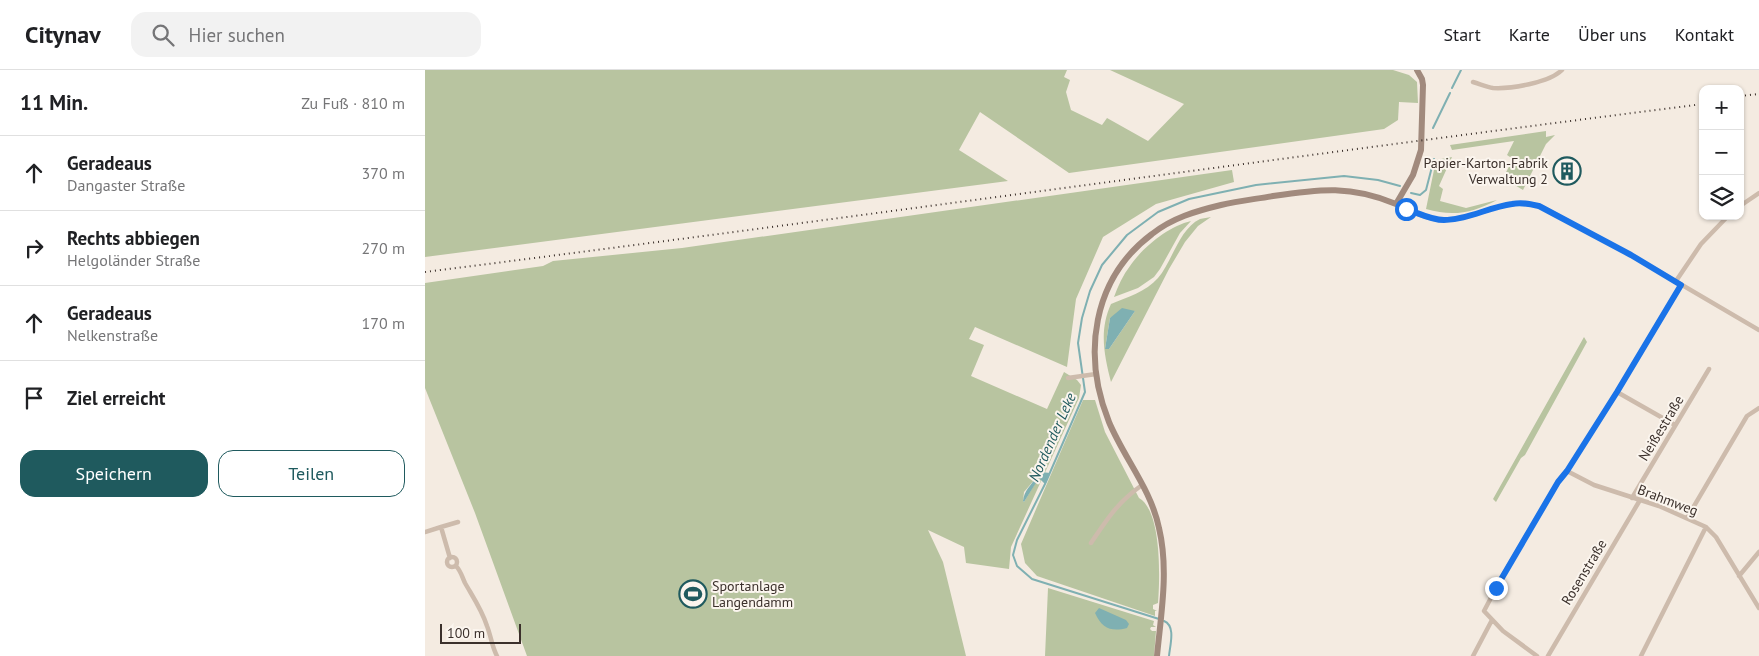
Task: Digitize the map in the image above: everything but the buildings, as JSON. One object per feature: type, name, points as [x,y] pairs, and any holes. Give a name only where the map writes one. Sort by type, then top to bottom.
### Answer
[{"type":"street","points":[[1396,204],[1409,183],[1421,150],[1423,79],[1417,70]]},
{"type":"street","points":[[1473,82],[1492,88],[1531,84],[1546,80],[1562,70]]},
{"type":"street","points":[[1157,656],[1163,574],[1162,543],[1155,512],[1109,420],[1096,374],[1094,337],[1100,308],[1108,286],[1127,257],[1166,224],[1197,210],[1311,190],[1342,190],[1375,196],[1424,216],[1444,220],[1464,217],[1511,204],[1523,203],[1539,206],[1631,255],[1759,330]]},
{"type":"street","points":[[1744,203],[1759,193]]},
{"type":"street","points":[[1675,281],[1701,244],[1724,220]]},
{"type":"street","points":[[1537,656],[1503,631],[1484,611],[1558,482],[1617,392],[1681,285]]},
{"type":"street","name":"Neißestraße","points":[[1632,498],[1709,369]]},
{"type":"street","points":[[1068,378],[1096,374]]},
{"type":"street","points":[[1617,392],[1675,425]]},
{"type":"street","points":[[1687,518],[1747,416],[1759,408]]},
{"type":"street","name":"Brahmweg","points":[[1567,471],[1588,483],[1640,500],[1706,527],[1716,537],[1759,608]]},
{"type":"street","points":[[1091,543],[1114,508],[1142,485]]},
{"type":"street","name":"Rosenstraße","points":[[1548,656],[1640,500]]},
{"type":"street","points":[[425,532],[458,522]]},
{"type":"street","points":[[441,527],[451,558],[448,560],[449,566],[456,566],[460,570],[487,624],[497,656]]},
{"type":"street","points":[[1641,656],[1706,527]]},
{"type":"street","points":[[1739,576],[1759,552]]},
{"type":"street","points":[[1473,656],[1491,620]]},
{"type":"green space","points":[[425,70],[1067,70],[1064,77],[1070,80],[1066,92],[1071,110],[1102,125],[1107,118],[1148,141],[1184,104],[1110,70],[1393,70],[1409,75],[1417,82],[1418,103],[1399,102],[1398,120],[1384,129],[1069,173],[980,112],[959,150],[1008,181],[425,257]]},
{"type":"green space","points":[[1546,131],[1546,137],[1555,135],[1546,144],[1523,190],[1503,178],[1513,159],[1507,155],[1514,141],[1452,150],[1450,145]]},
{"type":"green space","points":[[1452,157],[1439,186],[1443,189],[1440,201],[1466,208],[1497,200],[1471,211],[1445,213],[1426,209],[1436,160]]},
{"type":"green space","points":[[1232,170],[1234,182],[1156,204],[1103,237],[1076,299],[1067,367],[975,327],[969,339],[984,345],[971,376],[1047,409],[1064,372],[1077,380],[1081,385],[1079,398],[1011,547],[1009,569],[966,563],[964,547],[928,530],[943,562],[966,656],[527,656],[475,513],[425,388],[425,283],[543,266],[553,261],[682,248]],"holes":[[[1056,437],[1039,477],[1024,502],[1024,492],[1035,479]]]},
{"type":"green space","points":[[1211,217],[1198,226],[1185,242],[1169,269],[1111,382],[1106,362],[1104,343],[1104,333],[1107,314],[1111,304],[1136,294],[1153,283],[1163,271],[1187,230],[1200,219]],"holes":[[[1135,311],[1109,349],[1105,349],[1110,318]]]},
{"type":"green space","points":[[1191,221],[1180,233],[1154,277],[1138,288],[1114,297],[1125,273],[1142,252],[1165,232]]},
{"type":"green space","points":[[1584,337],[1587,342],[1525,455],[1521,458],[1496,502],[1493,499]]},
{"type":"green space","points":[[1083,400],[1095,400],[1105,432],[1139,498],[1147,505],[1152,517],[1156,531],[1159,563],[1158,603],[1153,605],[1153,609],[1157,611],[1155,611],[1155,616],[1037,576],[1025,563],[1021,544]]},
{"type":"green space","points":[[1048,588],[1154,621],[1153,625],[1156,627],[1151,627],[1150,629],[1156,631],[1154,656],[1045,656]]},
{"type":"water","points":[[1122,308],[1135,311],[1109,349],[1105,349],[1110,318]]},
{"type":"water","points":[[1057,437],[1041,472],[1050,473],[1045,484],[1039,478],[1024,502],[1025,494],[1038,472],[1043,450],[1050,440]]},
{"type":"water","points":[[1099,608],[1126,620],[1129,624],[1127,628],[1117,630],[1104,626],[1095,613]]},
{"type":"waterway","name":"Nordender Leke","points":[[1452,88],[1461,70]]},
{"type":"waterway","name":"Nordender Leke","points":[[1433,128],[1450,93]]},
{"type":"waterway","name":"Nordender Leke","points":[[1411,193],[1420,195],[1426,190],[1434,159]]},
{"type":"waterway","name":"Nordender Leke","points":[[1159,619],[1032,579],[1017,566],[1013,555],[1017,540],[1045,484],[1085,392],[1078,343],[1082,318],[1090,291],[1102,265],[1127,235],[1158,212],[1189,199],[1256,185],[1344,176],[1378,180],[1400,186]]},
{"type":"waterway","name":"Nordender Leke","points":[[1164,621],[1168,623],[1171,631],[1169,656]]},
{"type":"railway","points":[[1744,96],[1759,94]]},
{"type":"railway","points":[[425,272],[1699,105]]},
{"type":"place","name":"Papier-Karton-Fabrik Verwaltung 2","points":[[1567,171]]},
{"type":"place","name":"Sportanlage Langendamm","points":[[693,594]]},
{"type":"route","points":[[1406,209],[1434,219],[1444,220],[1464,217],[1511,204],[1523,203],[1539,206],[1631,255],[1681,285],[1617,392],[1558,482],[1496,588]]}]
